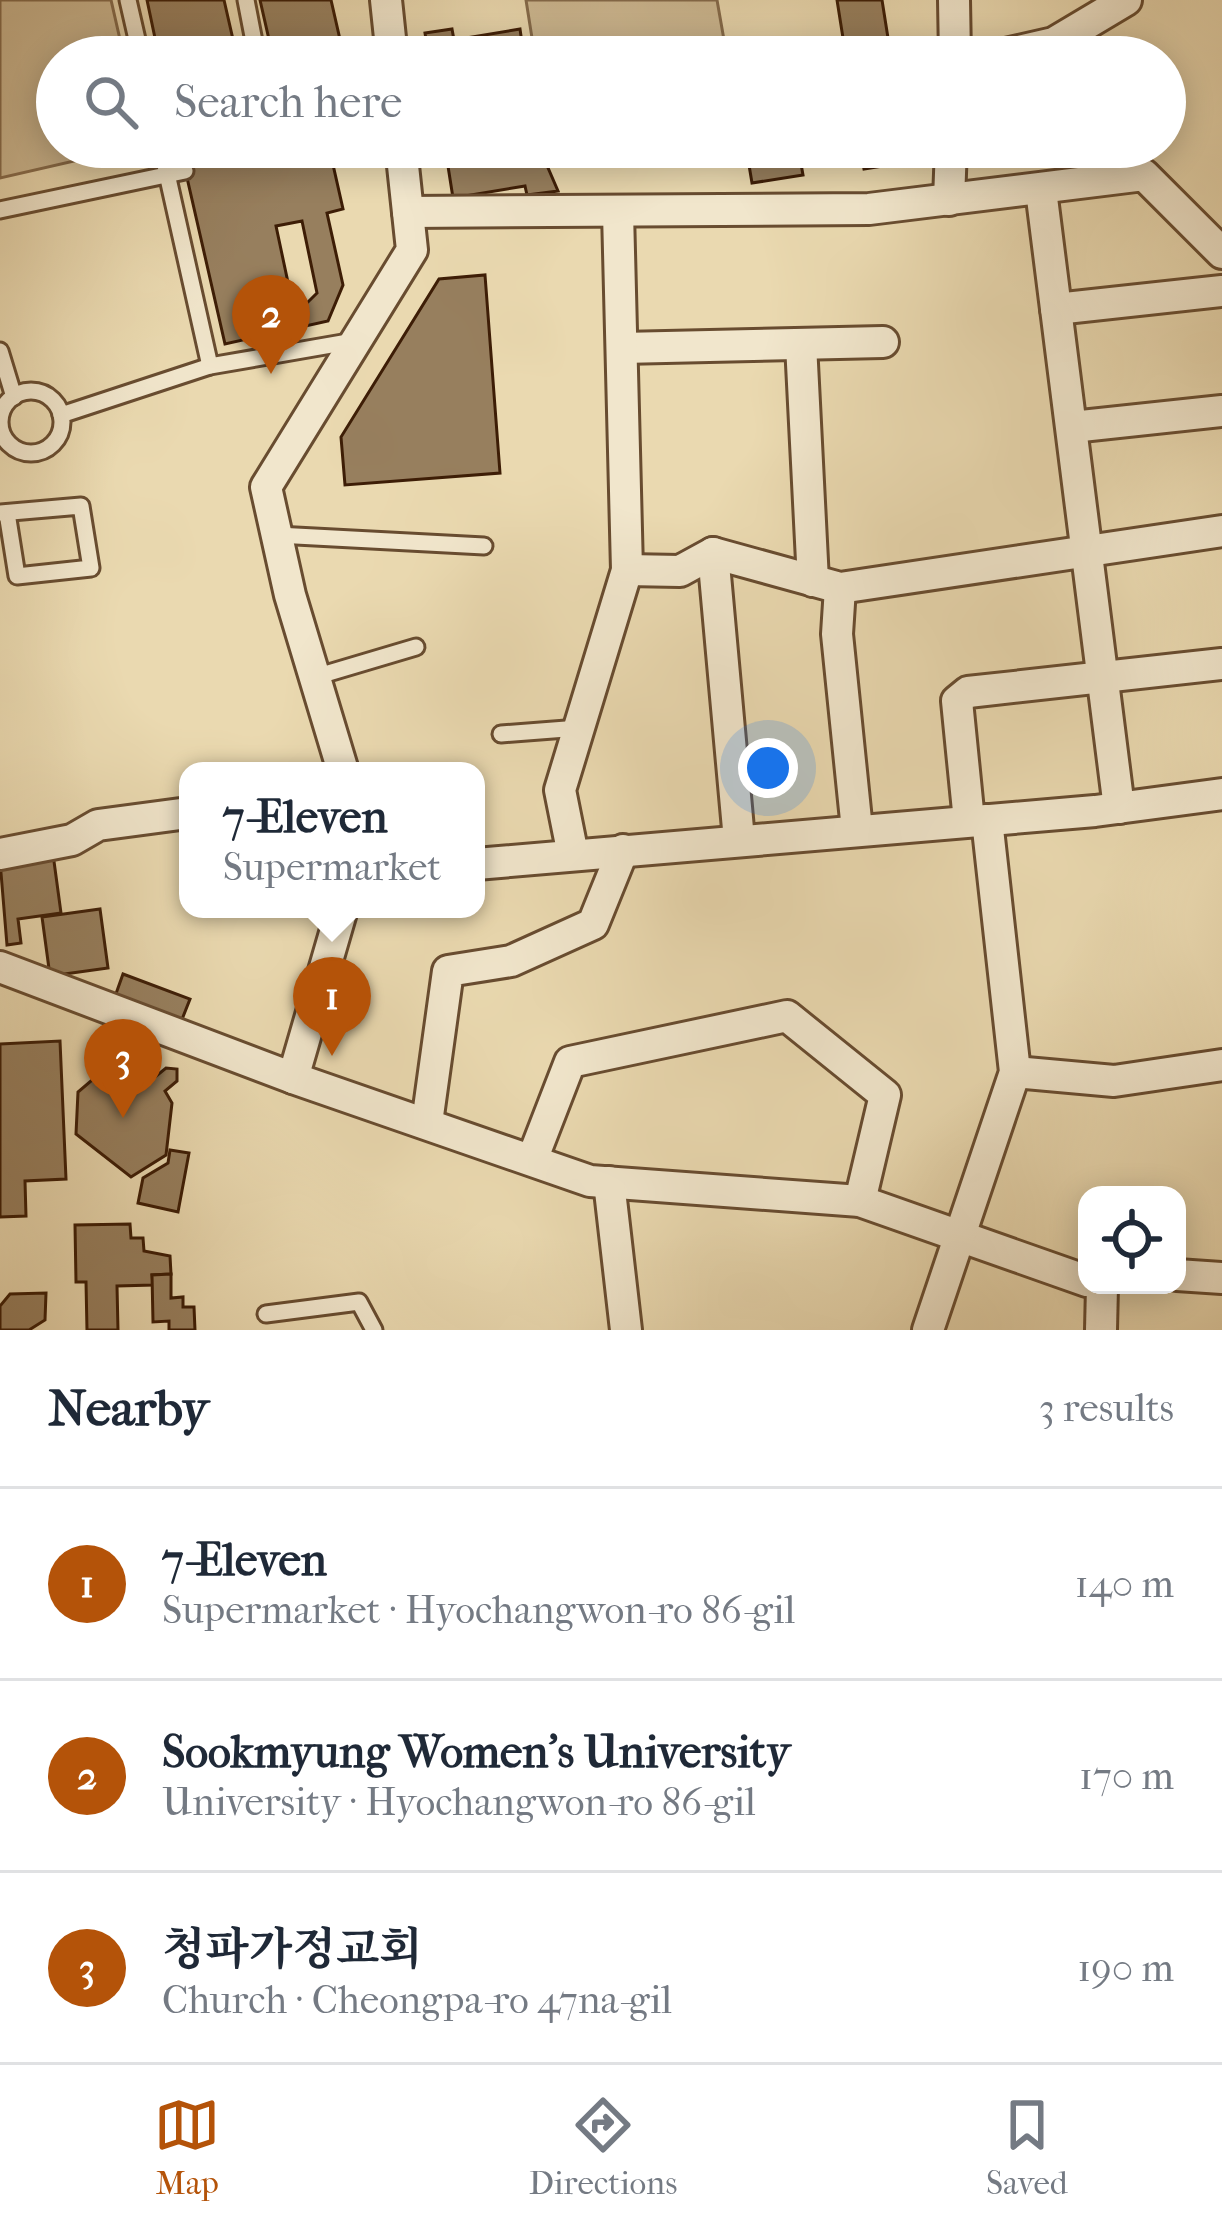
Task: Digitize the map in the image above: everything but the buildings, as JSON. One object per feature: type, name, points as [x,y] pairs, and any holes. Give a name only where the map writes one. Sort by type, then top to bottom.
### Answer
[{"type":"street","points":[[386,0],[390,36]]},
{"type":"street","points":[[954,0],[955,36]]},
{"type":"street","points":[[1066,36],[1126,0]]},
{"type":"street","points":[[339,762],[266,487],[412,250],[403,168]]},
{"type":"street","points":[[949,200],[950,168]]},
{"type":"street","points":[[408,212],[869,208],[1144,175],[1222,253]]},
{"type":"street","points":[[1041,190],[1119,808]]},
{"type":"street","points":[[573,855],[560,790],[627,570],[618,212]]},
{"type":"street","points":[[1056,309],[1222,290]]},
{"type":"street","points":[[622,348],[883,342]]},
{"type":"street","points":[[800,344],[857,830]]},
{"type":"street","points":[[1072,427],[1222,411]]},
{"type":"street","points":[[627,570],[680,571],[713,553],[826,585],[1222,531]]},
{"type":"street","points":[[713,553],[739,840]]},
{"type":"street","points":[[928,1330],[1015,1072],[957,701],[968,692],[1222,664]]},
{"type":"street","points":[[485,863],[1119,808],[1222,794]]},
{"type":"street","points":[[0,854],[72,840],[98,825],[179,814]]},
{"type":"street","points":[[427,1123],[448,971],[511,961],[593,924],[623,850]]},
{"type":"street","points":[[293,1078],[339,918]]},
{"type":"street","points":[[0,967],[293,1078],[532,1160],[609,1182],[860,1201],[1078,1278]]},
{"type":"street","points":[[532,1160],[570,1063],[787,1016],[885,1095],[860,1201]]},
{"type":"street","points":[[1015,1072],[1114,1081],[1222,1065]]},
{"type":"street","points":[[609,1182],[626,1330]]},
{"type":"street","points":[[1186,1276],[1222,1278]]},
{"type":"street","points":[[1100,1294],[1101,1330]]},
{"type":"lane","points":[[128,0],[136,36]]},
{"type":"lane","points":[[246,0],[258,36]]},
{"type":"lane","points":[[166,168],[210,366]]},
{"type":"lane","points":[[0,210],[185,171]]},
{"type":"lane","points":[[61,415],[210,366],[358,340]]},
{"type":"lane","points":[[0,351],[14,397]]},
{"type":"lane","points":[[29,391],[46,395],[61,415],[55,442],[38,452],[19,450],[1,429],[3,411],[14,397],[29,391]]},
{"type":"lane","points":[[81,506],[91,568],[17,576],[4,513],[81,506]]},
{"type":"lane","points":[[277,535],[484,546]]},
{"type":"lane","points":[[315,677],[416,647]]},
{"type":"lane","points":[[501,734],[580,728]]},
{"type":"lane","points":[[266,1314],[358,1302],[374,1330]]},
{"type":"shaded area","points":[[0,0],[111,0],[119,36],[36,36],[36,168],[44,168],[0,178]]},
{"type":"shaded area","points":[[526,0],[717,0],[723,36],[532,36]]},
{"type":"place","name":"Sookmyung Women's University","points":[[271,374]]},
{"type":"place","name":"7-Eleven","points":[[332,1056]]},
{"type":"place","name":"청파가정교회","points":[[123,1118]]}]
